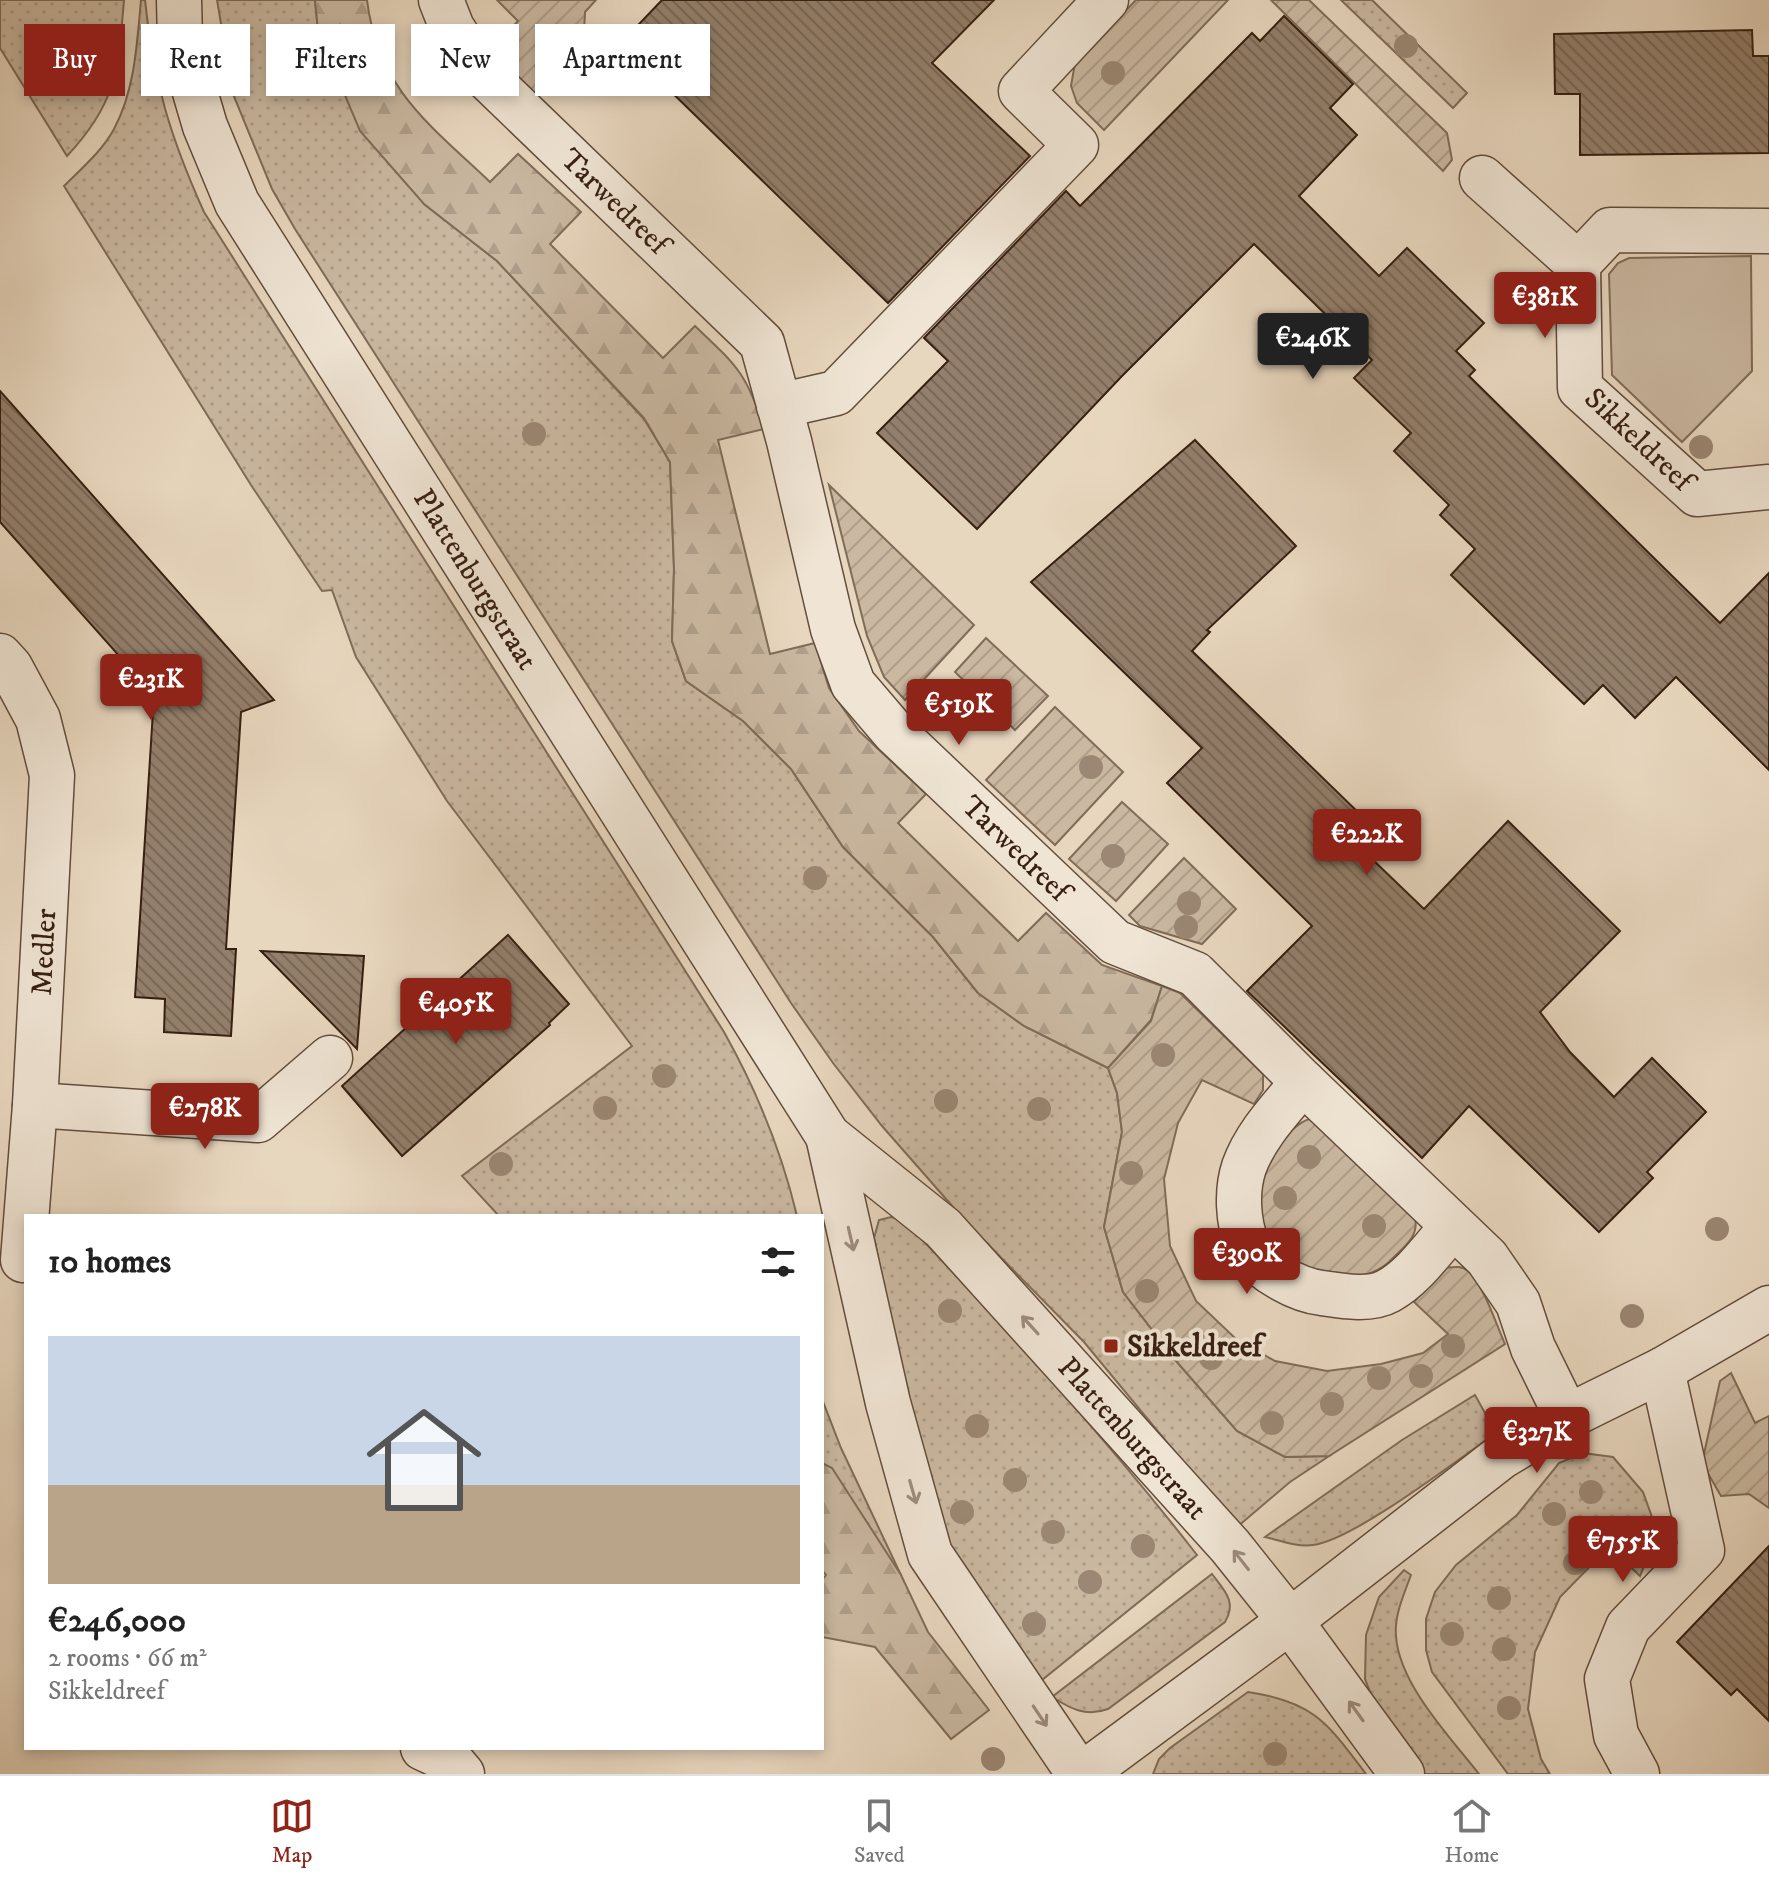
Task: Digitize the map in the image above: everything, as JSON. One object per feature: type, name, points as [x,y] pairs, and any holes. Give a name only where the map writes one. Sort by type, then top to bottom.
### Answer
[{"type":"street","name":"Plattenburgstraat","points":[[179,0],[180,41],[205,126],[237,203],[828,1136],[943,1228],[1230,1546],[1290,1621],[1402,1774]]},
{"type":"street","name":"Tarwedreef","points":[[441,0],[452,28],[479,70],[762,343],[833,629],[853,684],[888,726],[1115,942],[1195,974],[1487,1258],[1518,1303],[1533,1348],[1567,1417]]},
{"type":"street","points":[[779,406],[836,393],[1076,145],[1021,91],[1106,0]]},
{"type":"street","points":[[1482,178],[1578,264],[1610,230],[1769,231]]},
{"type":"street","name":"Sikkeldreef","points":[[1578,264],[1580,388],[1697,494],[1769,487]]},
{"type":"street","name":"Medler","points":[[0,656],[10,667],[38,719],[52,775],[35,1105],[16,1262]]},
{"type":"street","points":[[35,1105],[258,1120],[330,1058]]},
{"type":"street","points":[[1303,1082],[1261,1133],[1243,1169],[1239,1204],[1248,1248],[1274,1275],[1312,1292],[1352,1297],[1387,1292],[1412,1271],[1453,1226]]},
{"type":"street","name":"Plattenburgstraat","points":[[828,1136],[888,1403],[930,1554],[1081,1774]]},
{"type":"street","points":[[1081,1774],[1290,1621],[1501,1457],[1567,1417],[1662,1370],[1769,1308]]},
{"type":"street","points":[[1637,1774],[1616,1735],[1607,1679],[1628,1627],[1702,1550],[1662,1370]]},
{"type":"street","points":[[427,1750],[451,1761],[462,1774]]},
{"type":"green space","points":[[0,0],[124,0],[122,24],[24,24],[24,87],[0,48]]},
{"type":"green space","points":[[141,0],[145,0],[147,24],[141,24],[141,96],[162,96],[182,159],[204,212],[724,1032],[767,1122],[796,1214],[497,1214],[462,1176],[632,1046],[447,801],[356,657],[332,590],[322,591],[251,485],[64,186],[104,144],[127,98],[134,66]]},
{"type":"green space","points":[[217,0],[315,0],[317,24],[266,24],[266,96],[358,96],[424,204],[497,261],[644,419],[670,462],[674,569],[672,641],[686,681],[743,721],[791,769],[843,847],[933,937],[978,993],[1024,1026],[1108,1068],[1117,1093],[1122,1132],[1104,1227],[1123,1292],[1177,1362],[1237,1431],[1285,1457],[1329,1456],[1290,1482],[1237,1527],[1084,1342],[968,1224],[882,1126],[791,1003],[295,229],[272,189],[234,96],[250,96],[250,24],[221,24]]},
{"type":"green space","points":[[315,0],[367,0],[372,24],[317,24]]},
{"type":"green space","points":[[497,0],[596,0],[585,12],[584,24],[535,24],[535,96],[539,96],[534,101],[519,86],[519,24],[515,24],[518,21]]},
{"type":"green space","points":[[1136,0],[1228,0],[1104,130],[1077,103],[1071,86],[1075,63]]},
{"type":"green space","points":[[1271,0],[1309,0],[1447,133],[1452,160],[1443,171]]},
{"type":"green space","points":[[1341,0],[1372,0],[1467,93],[1453,108]]},
{"type":"green space","points":[[395,82],[428,123],[490,182],[518,154],[581,212],[550,244],[663,358],[695,326],[738,371],[752,395],[764,429],[718,440],[770,654],[815,643],[829,688],[859,731],[926,794],[898,823],[1018,941],[1046,913],[1102,965],[1162,986],[1151,1020],[1108,1068],[1024,1026],[978,993],[933,937],[843,847],[791,769],[743,721],[686,681],[672,641],[674,569],[670,462],[644,418],[497,261],[424,204],[360,131],[345,96],[395,96]]},
{"type":"green space","points":[[30,96],[107,96],[84,137],[67,156]]},
{"type":"green space","points":[[1751,256],[1752,371],[1682,442],[1612,375],[1609,274],[1618,263],[1629,258]]},
{"type":"green space","points":[[829,485],[974,625],[905,700],[884,677],[867,636]]},
{"type":"green space","points":[[986,638],[1048,696],[1015,730],[955,672]]},
{"type":"green space","points":[[1055,707],[1123,772],[1055,845],[986,780]]},
{"type":"green space","points":[[1122,802],[1168,844],[1116,901],[1069,859]]},
{"type":"green space","points":[[1184,858],[1236,909],[1202,944],[1140,926],[1129,915]]},
{"type":"green space","points":[[1162,986],[1180,993],[1263,1074],[1263,1090],[1254,1104],[1202,1080],[1178,1123],[1164,1179],[1170,1246],[1196,1301],[1236,1339],[1275,1361],[1327,1371],[1381,1364],[1423,1353],[1448,1334],[1414,1302],[1444,1268],[1460,1267],[1469,1272],[1480,1286],[1505,1344],[1329,1456],[1285,1457],[1237,1431],[1177,1362],[1123,1292],[1104,1227],[1122,1132],[1117,1093],[1108,1068],[1151,1021]]},
{"type":"green space","points":[[1314,1118],[1415,1218],[1415,1230],[1406,1245],[1380,1268],[1365,1275],[1332,1276],[1298,1264],[1273,1244],[1264,1226],[1259,1192],[1264,1161],[1296,1127]]},
{"type":"green space","points":[[891,1217],[902,1220],[916,1233],[1025,1351],[1197,1555],[1037,1684],[978,1606],[929,1505],[874,1238],[879,1220]]},
{"type":"green space","points":[[1731,1373],[1755,1423],[1769,1416],[1769,1508],[1749,1494],[1721,1496],[1702,1463],[1720,1381]]},
{"type":"green space","points":[[1475,1395],[1496,1433],[1405,1497],[1331,1540],[1313,1545],[1265,1537],[1402,1440]]},
{"type":"green space","points":[[824,1404],[841,1448],[901,1575],[827,1575],[824,1572]]},
{"type":"green space","points":[[1583,1453],[1613,1457],[1643,1492],[1653,1520],[1652,1547],[1640,1576],[1609,1547],[1560,1597],[1535,1652],[1528,1709],[1541,1759],[1550,1774],[1508,1774],[1432,1672],[1426,1650],[1426,1619],[1435,1592],[1456,1565],[1517,1515],[1559,1463]]},
{"type":"green space","points":[[824,1464],[832,1468],[901,1575],[928,1632],[989,1710],[951,1739],[875,1647],[824,1637]]},
{"type":"green space","points":[[1404,1570],[1411,1575],[1397,1621],[1399,1654],[1406,1673],[1428,1709],[1479,1774],[1423,1774],[1380,1717],[1365,1679],[1366,1635],[1379,1597]]},
{"type":"green space","points":[[1212,1574],[1230,1603],[1225,1622],[1108,1709],[1093,1712],[1079,1710],[1052,1697]]},
{"type":"green space","points":[[1248,1692],[1289,1702],[1318,1718],[1366,1774],[1153,1774],[1159,1759],[1170,1748]]},
{"type":"building","points":[[662,0],[994,0],[932,63],[1030,156],[888,303],[675,96],[710,96],[710,24],[639,24]]},
{"type":"building","points":[[1284,16],[1353,84],[1330,108],[1357,135],[1299,196],[1379,276],[1407,248],[1484,323],[1456,351],[1475,370],[1469,376],[1720,623],[1769,573],[1769,770],[1676,677],[1635,718],[1603,685],[1584,704],[1451,575],[1475,549],[1440,515],[1449,505],[1394,451],[1411,433],[1354,378],[1372,360],[1254,244],[1122,376],[977,529],[877,433],[948,361],[924,338],[1066,191],[1080,206],[1252,33],[1260,41]]},
{"type":"building","points":[[1752,30],[1753,56],[1769,56],[1769,153],[1580,155],[1580,94],[1555,94],[1554,34]]},
{"type":"building","points":[[0,391],[274,700],[241,712],[226,949],[236,949],[231,1036],[164,1032],[165,999],[135,997],[154,695],[0,522]]},
{"type":"building","points":[[1195,440],[1296,546],[1207,630],[1210,632],[1192,651],[1363,817],[1346,834],[1424,909],[1508,821],[1620,931],[1540,1012],[1570,1052],[1614,1097],[1652,1058],[1706,1112],[1647,1172],[1653,1178],[1599,1232],[1469,1106],[1422,1158],[1247,991],[1312,926],[1167,783],[1202,748],[1031,582]]},
{"type":"building","points":[[508,935],[569,1004],[550,1025],[402,1156],[342,1086]]},
{"type":"building","points":[[261,951],[364,956],[357,1049]]},
{"type":"building","points":[[1769,1546],[1769,1721],[1737,1689],[1731,1695],[1677,1642]]},
{"type":"place","name":"Sikkeldreef","points":[[1111,1346]]}]
